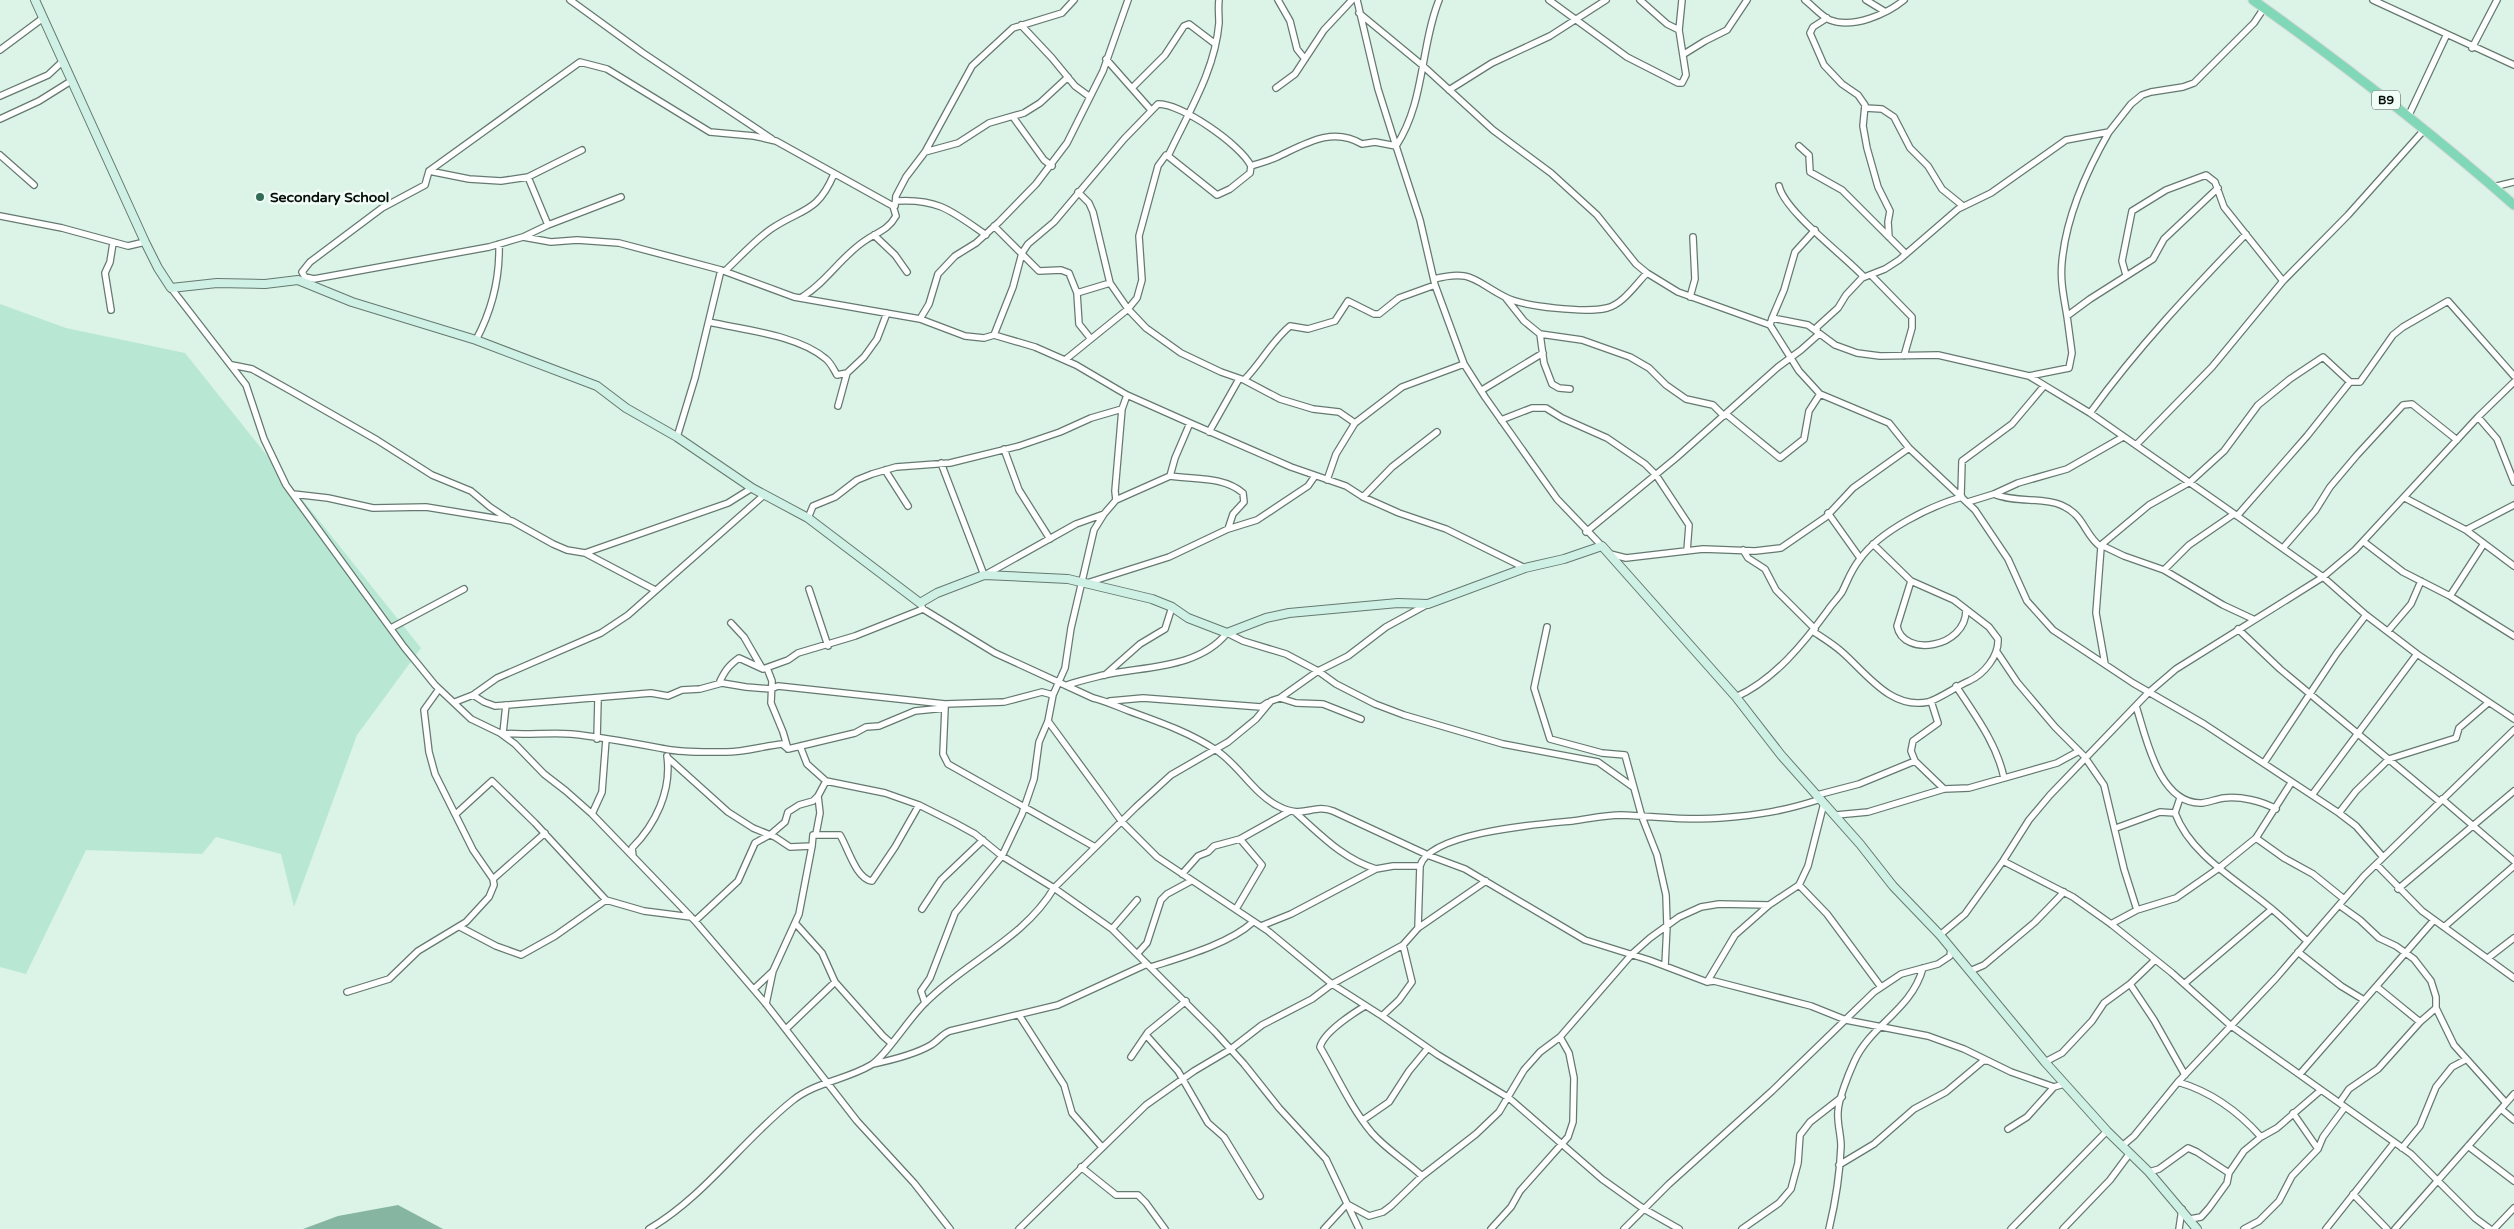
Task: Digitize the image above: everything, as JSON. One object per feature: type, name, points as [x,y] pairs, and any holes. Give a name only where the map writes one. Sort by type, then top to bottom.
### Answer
[{"type":"highway","name":"B9","points":[[2253,0],[2408,117],[2514,205]]},
{"type":"main road","points":[[35,0],[71,81],[110,161],[145,242],[171,288],[217,283],[265,284],[301,278],[352,302],[476,340],[598,386],[626,408],[677,437],[752,488],[808,518],[921,606],[937,593],[984,575],[1068,579],[1081,584],[1152,599],[1172,607],[1188,618],[1227,633],[1266,618],[1289,613],[1398,603],[1428,604],[1525,568],[1564,559],[1602,546],[1736,698],[1781,755],[1836,815],[1893,886],[1940,935],[2044,1062],[2107,1131],[2149,1172],[2197,1229]]},
{"type":"street","points":[[570,0],[643,53],[776,141],[834,174],[894,204],[928,202],[952,211],[986,234]]},
{"type":"street","points":[[802,298],[815,290],[846,255],[874,235],[887,229],[893,222],[896,216],[894,204],[896,196],[906,177],[925,152],[972,66],[1013,28],[1062,13],[1074,0]]},
{"type":"street","points":[[920,319],[929,304],[938,274],[956,256],[986,234],[1052,166],[1074,131],[1090,98],[1128,0]]},
{"type":"street","points":[[1066,360],[1128,309],[1137,298],[1141,287],[1139,236],[1143,218],[1157,177],[1158,166],[1166,155],[1168,156],[1186,114],[1202,86],[1219,23],[1219,0]]},
{"type":"street","points":[[1278,0],[1290,21],[1297,49],[1305,59]]},
{"type":"street","points":[[1276,88],[1295,74],[1324,30],[1352,0]]},
{"type":"street","points":[[1357,0],[1378,89],[1420,220],[1434,282],[1464,364],[1557,499],[1586,532],[1602,546]]},
{"type":"street","points":[[1396,146],[1405,132],[1413,112],[1422,65],[1439,0]]},
{"type":"street","points":[[1549,0],[1627,58],[1678,83],[1682,83],[1686,76],[1679,30],[1682,0]]},
{"type":"street","points":[[1449,90],[1492,63],[1550,36],[1606,0]]},
{"type":"street","points":[[1640,0],[1663,21],[1679,30]]},
{"type":"street","points":[[1684,54],[1727,30],[1747,0]]},
{"type":"street","points":[[1805,0],[1827,18],[1841,22],[1864,21],[1904,0]]},
{"type":"street","points":[[1866,0],[1884,11]]},
{"type":"street","points":[[2373,0],[2472,48],[2514,65]]},
{"type":"street","points":[[2472,48],[2497,0]]},
{"type":"street","points":[[2029,376],[2069,368],[2072,353],[2061,285],[2062,261],[2071,218],[2085,177],[2109,132],[2131,104],[2142,95],[2183,88],[2194,83],[2254,23],[2264,8]]},
{"type":"street","points":[[1360,13],[1422,65],[1493,130],[1552,173],[1597,215],[1636,264],[1647,273],[1678,292],[1770,325],[1790,358],[1806,380],[1820,394],[1889,423],[1909,448],[1968,502],[1993,533],[2008,559],[2024,596],[2053,630],[2148,693],[2204,724],[2339,813],[2356,826],[2383,857]]},
{"type":"street","points":[[0,50],[43,18]]},
{"type":"street","points":[[1827,18],[1813,27],[1810,33],[1824,65],[1842,84],[1858,95],[1865,108],[1863,126],[1866,148],[1878,187],[1890,211],[1888,222],[1889,237]]},
{"type":"street","points":[[1133,87],[1165,55],[1184,26],[1188,24],[1214,43]]},
{"type":"street","points":[[1021,25],[1075,86],[1090,98]]},
{"type":"street","points":[[2408,117],[2446,36]]},
{"type":"street","points":[[1106,59],[1133,87],[1151,110]]},
{"type":"street","points":[[0,96],[48,74],[62,61]]},
{"type":"street","points":[[621,197],[548,225],[523,237],[500,244],[314,279],[301,278],[302,272],[310,262],[341,238],[382,208],[425,185],[429,172],[580,62],[607,69],[710,132],[754,136],[776,141]]},
{"type":"street","points":[[925,152],[958,143],[989,124],[1013,117],[1040,103],[1068,77]]},
{"type":"street","points":[[0,119],[39,101],[71,81]]},
{"type":"street","points":[[994,335],[1013,287],[1022,253],[1028,244],[1054,222],[1151,110],[1162,104],[1186,114],[1227,141],[1241,153],[1251,166],[1250,174],[1217,195],[1168,156]]},
{"type":"street","points":[[1865,108],[1882,109],[1892,115],[1910,148],[1928,166],[1942,189],[1963,206]]},
{"type":"street","points":[[1013,117],[1041,156],[1052,166]]},
{"type":"street","points":[[2136,445],[2212,367],[2283,281],[2348,215],[2424,130]]},
{"type":"street","points":[[1818,333],[1817,327],[1826,320],[1846,295],[1867,276],[1888,267],[1906,254],[1963,206],[1991,193],[2066,140],[2109,132]]},
{"type":"street","points":[[1251,166],[1280,156],[1299,145],[1334,137],[1354,138],[1362,144],[1375,142],[1396,146]]},
{"type":"street","points":[[1800,146],[1809,155],[1810,172],[1842,190],[1906,254]]},
{"type":"street","points":[[429,172],[469,180],[501,181],[528,177],[582,150]]},
{"type":"street","points":[[0,155],[34,185]]},
{"type":"street","points":[[677,437],[723,271],[771,230],[795,218],[821,199],[826,194],[834,174]]},
{"type":"street","points":[[2126,275],[2122,261],[2130,214],[2166,190],[2202,175],[2212,178],[2218,188],[2224,207],[2283,281]]},
{"type":"street","points":[[528,177],[548,225]]},
{"type":"street","points":[[2493,187],[2514,182]]},
{"type":"street","points":[[1779,186],[1780,192],[1792,208],[1912,317],[1912,328],[1904,356]]},
{"type":"street","points":[[2067,316],[2126,275],[2138,270],[2153,259],[2164,239],[2218,188]]},
{"type":"street","points":[[1078,192],[1093,212],[1110,282],[1128,309],[1146,328],[1181,353],[1242,379],[1289,403],[1339,412],[1355,423]]},
{"type":"street","points":[[0,216],[62,228],[128,246],[145,242]]},
{"type":"street","points":[[994,226],[1039,271],[1062,270],[1070,273],[1077,292],[1079,324],[1091,339]]},
{"type":"street","points":[[1770,325],[1784,290],[1795,252],[1815,230]]},
{"type":"street","points":[[2090,413],[2134,355],[2194,286],[2246,234]]},
{"type":"street","points":[[874,235],[894,255],[907,272]]},
{"type":"street","points":[[523,237],[551,242],[576,240],[619,243],[723,271],[794,297],[920,319],[964,336],[984,338],[994,335],[1036,347],[1103,379],[1127,395],[1210,432],[1326,480],[1346,486],[1363,497],[1446,529],[1525,568]]},
{"type":"street","points":[[1690,297],[1694,279],[1693,237]]},
{"type":"street","points":[[111,310],[110,290],[105,273],[110,262],[113,243]]},
{"type":"street","points":[[476,340],[486,320],[496,286],[500,244]]},
{"type":"street","points":[[1210,432],[1242,379],[1290,326],[1308,329],[1335,321],[1348,301],[1379,314],[1399,298],[1434,282],[1466,275],[1476,278],[1504,297],[1528,305],[1585,310],[1608,308],[1620,301],[1647,273]]},
{"type":"street","points":[[1077,292],[1110,282]]},
{"type":"street","points":[[171,288],[232,365],[249,390],[264,439],[275,464],[293,494],[391,628],[440,689],[471,720],[502,733],[512,735],[549,733],[632,742],[665,749],[744,751],[767,745],[782,744],[788,748],[800,746],[855,733],[866,727],[879,726],[915,711],[945,706],[1004,702],[1042,692],[1053,695]]},
{"type":"street","points":[[1504,297],[1524,321],[1540,334],[1588,341],[1630,356],[1639,361],[1666,385],[1686,399],[1713,406],[1780,458],[1804,439],[1809,412],[1820,394]]},
{"type":"street","points":[[2105,664],[2096,613],[2101,546],[2149,505],[2190,482],[2224,451],[2258,405],[2320,358],[2326,358],[2350,382],[2360,382],[2386,343],[2403,327],[2448,300],[2514,376]]},
{"type":"street","points":[[838,406],[847,374],[864,357],[877,338],[887,313]]},
{"type":"street","points":[[1772,318],[1801,323],[1835,345],[1857,353],[1880,356],[1938,355],[2029,376],[2090,413],[2123,438],[2190,482],[2323,577],[2366,615],[2417,654],[2514,720]]},
{"type":"street","points":[[709,322],[766,333],[798,345],[827,360],[837,375],[847,374]]},
{"type":"street","points":[[1586,532],[1625,498],[1656,475],[1818,333]]},
{"type":"street","points":[[1540,334],[1543,353],[1552,384],[1559,388],[1570,389]]},
{"type":"street","points":[[1482,390],[1543,353]]},
{"type":"street","points":[[1326,480],[1336,454],[1355,423],[1402,388],[1464,364]]},
{"type":"street","points":[[232,365],[252,369],[377,440],[432,476],[471,491],[490,507],[558,547],[585,553],[655,590]]},
{"type":"street","points":[[2164,570],[2189,545],[2236,515],[2307,436],[2350,382]]},
{"type":"street","points":[[1940,935],[1965,914],[2003,861],[2029,820],[2084,756],[2148,693],[2176,669],[2253,619],[2323,577],[2364,542],[2406,498],[2456,440],[2514,382]]},
{"type":"street","points":[[1962,496],[1962,460],[2012,424],[2044,386]]},
{"type":"street","points":[[1116,500],[1115,492],[1122,409],[1127,395]]},
{"type":"street","points":[[2283,548],[2315,511],[2330,487],[2403,405],[2412,404],[2456,440]]},
{"type":"street","points":[[1501,420],[1532,408],[1546,408],[1562,418],[1607,438],[1645,464],[1656,475],[1689,525],[1687,551]]},
{"type":"street","points":[[808,518],[813,506],[836,496],[858,480],[885,470],[896,467],[941,463],[1019,446],[1060,432],[1091,418],[1122,409]]},
{"type":"street","points":[[2478,417],[2498,440],[2514,482]]},
{"type":"street","points":[[1170,476],[1175,458],[1190,423]]},
{"type":"street","points":[[1363,497],[1392,467],[1438,432]]},
{"type":"street","points":[[1968,502],[1994,494],[2010,486],[2067,469],[2123,438]]},
{"type":"street","points":[[1610,554],[1626,558],[1687,551],[1781,548],[1803,535],[1858,484],[1909,448]]},
{"type":"street","points":[[1004,449],[1020,490],[1050,539]]},
{"type":"street","points":[[941,463],[984,575],[1076,524],[1104,514]]},
{"type":"street","points":[[885,470],[908,506]]},
{"type":"street","points":[[925,1003],[921,990],[930,978],[955,913],[1002,856],[1025,806],[1034,779],[1039,742],[1048,721],[1053,695],[1065,668],[1081,584],[1096,525],[1116,500],[1170,476],[1204,481],[1216,480],[1243,493],[1244,502],[1233,514],[1228,529]]},
{"type":"street","points":[[1081,584],[1169,557],[1228,529],[1257,520],[1308,486],[1316,476]]},
{"type":"street","points":[[585,553],[728,503],[752,488]]},
{"type":"street","points":[[293,494],[328,498],[373,508],[426,507],[512,521]]},
{"type":"street","points":[[1994,494],[2017,500],[2059,504],[2083,522],[2101,546],[2116,554],[2164,570],[2195,586],[2223,605],[2253,619]]},
{"type":"street","points":[[455,702],[474,695],[497,678],[601,633],[628,615],[729,528],[764,495]]},
{"type":"street","points":[[1736,698],[1753,690],[1814,630],[1842,592],[1850,572],[1873,544],[1900,525],[1962,496]]},
{"type":"street","points":[[2406,498],[2466,530],[2514,566]]},
{"type":"street","points":[[2466,530],[2514,505]]},
{"type":"street","points":[[1828,513],[1860,558]]},
{"type":"street","points":[[2364,542],[2395,566],[2450,596],[2514,636]]},
{"type":"street","points":[[1742,550],[1748,558],[1765,569],[1776,590],[1814,630],[1843,653],[1881,689],[1917,703],[1931,701],[1982,672],[1997,652],[1998,639],[1995,634],[1954,600],[1911,581],[1873,544]]},
{"type":"street","points":[[2450,596],[2484,545]]},
{"type":"street","points":[[1911,581],[1897,626],[1898,632],[1907,640],[1924,645],[1936,644],[1952,638],[1962,627],[1966,610]]},
{"type":"street","points":[[2388,631],[2411,604],[2421,581]]},
{"type":"street","points":[[391,628],[464,589]]},
{"type":"street","points":[[809,589],[828,646]]},
{"type":"street","points":[[1109,702],[1143,698],[1261,706],[1280,698],[1318,671],[1348,656],[1386,627],[1428,604]]},
{"type":"street","points":[[722,683],[720,681],[722,674],[727,666],[739,658],[765,669],[788,660],[798,653],[828,646],[921,606],[994,652],[1093,698],[1109,702],[1184,731],[1216,750],[1260,793],[1278,806],[1293,812],[1344,855],[1376,869]]},
{"type":"street","points":[[1105,675],[1140,644],[1165,629],[1172,607]]},
{"type":"street","points":[[2264,763],[2366,615]]},
{"type":"street","points":[[731,623],[744,637],[772,680],[772,707],[782,726],[788,748]]},
{"type":"street","points":[[1547,627],[1534,688],[1550,739],[1602,753],[1625,755],[1642,817],[1657,855],[1666,895],[1665,966]]},
{"type":"street","points":[[2238,629],[2310,694],[2474,826],[2514,861]]},
{"type":"street","points":[[1066,685],[1105,675],[1170,664],[1218,644],[1227,633],[1243,642],[1286,654],[1318,671],[1336,684],[1375,704],[1404,715],[1503,744],[1598,762],[1633,787]]},
{"type":"street","points":[[1997,652],[2017,682],[2084,756],[2104,785],[2116,828],[2124,869],[2137,910]]},
{"type":"street","points":[[2312,795],[2417,654]]},
{"type":"street","points":[[474,695],[489,704],[506,705],[598,699],[651,693],[668,696],[684,690],[700,689],[722,683],[771,689],[778,686],[808,688],[945,706]]},
{"type":"street","points":[[1956,686],[1993,745],[2004,778]]},
{"type":"street","points":[[346,992],[389,979],[418,951],[432,941],[460,927],[489,896],[494,885],[493,879],[474,850],[457,813],[435,774],[426,734],[424,710],[440,689]]},
{"type":"street","points":[[1280,698],[1296,703],[1323,704],[1361,719]]},
{"type":"street","points":[[597,739],[598,699]]},
{"type":"street","points":[[872,1065],[925,1003],[963,969],[1003,942],[1029,919],[1045,903],[1054,888],[1171,775],[1216,750],[1256,719],[1271,701]]},
{"type":"street","points":[[1931,701],[1938,723],[1913,741],[1911,751],[1915,761],[1944,789]]},
{"type":"street","points":[[2339,813],[2356,791],[2389,759],[2456,738],[2459,728],[2488,703]]},
{"type":"street","points":[[502,733],[506,705]]},
{"type":"street","points":[[945,706],[943,754],[945,761],[1096,847]]},
{"type":"street","points":[[2136,706],[2163,780],[2180,798],[2202,803],[2224,798],[2238,798],[2264,802],[2276,809]]},
{"type":"street","points":[[1048,721],[1122,822],[1149,850],[1191,881],[1261,926],[1332,984],[1428,1048],[1509,1098],[1602,1179],[1644,1209],[1679,1229]]},
{"type":"street","points":[[2122,1146],[2134,1136],[2178,1082],[2383,857],[2514,730]]},
{"type":"street","points":[[502,733],[544,774],[592,814],[693,919],[754,989],[856,1121],[914,1183],[950,1229]]},
{"type":"street","points":[[592,814],[602,792],[606,739]]},
{"type":"street","points":[[800,746],[807,764],[826,781],[885,793],[918,805],[955,823],[983,840],[1002,856],[1054,888],[1112,929],[1186,1001],[1231,1049],[1278,1108],[1326,1159],[1343,1191],[1359,1229]]},
{"type":"street","points":[[633,856],[632,848],[652,825],[657,814],[666,780],[668,758],[665,749]]},
{"type":"street","points":[[1836,815],[1868,812],[1944,789],[1969,788],[2057,763],[2079,751]]},
{"type":"street","points":[[668,758],[728,812],[767,836],[775,838],[790,847],[812,846]]},
{"type":"street","points":[[1418,928],[1420,866],[1427,854],[1449,842],[1510,828],[1601,817],[1693,820],[1783,812],[1821,799],[1915,761]]},
{"type":"street","points":[[457,813],[492,781],[545,833],[606,900],[644,911],[693,919],[738,881],[753,846],[785,822],[788,812],[818,796]]},
{"type":"street","points":[[766,1004],[773,971],[796,924],[804,899],[813,835],[816,834],[820,822],[818,796],[826,781]]},
{"type":"street","points":[[2111,924],[2137,910],[2176,898],[2219,868],[2256,838],[2291,783]]},
{"type":"street","points":[[2398,889],[2514,791]]},
{"type":"street","points":[[2180,798],[2175,813],[2186,835],[2219,868],[2272,909],[2307,941]]},
{"type":"street","points":[[1707,982],[1735,935],[1769,905],[1799,885],[1808,866],[1821,799]]},
{"type":"street","points":[[813,835],[840,835],[860,873],[868,881],[872,881],[895,847],[918,805]]},
{"type":"street","points":[[1182,874],[1198,856],[1208,852],[1214,846],[1240,839],[1293,812],[1326,808],[1427,854],[1465,869],[1586,940],[1632,954],[1707,982],[1714,981],[1810,1006],[1846,1020],[1928,1036],[1964,1049],[2011,1072],[2054,1087]]},
{"type":"street","points":[[2116,828],[2160,812],[2175,813]]},
{"type":"street","points":[[493,879],[545,833]]},
{"type":"street","points":[[2256,838],[2284,858],[2313,874],[2344,899]]},
{"type":"street","points":[[1236,909],[1262,865],[1240,839]]},
{"type":"street","points":[[922,909],[941,880],[983,840]]},
{"type":"street","points":[[2003,861],[2064,892],[2111,924],[2156,960],[2230,1025],[2402,1148],[2490,1229]]},
{"type":"street","points":[[2377,865],[2398,889],[2434,920],[2514,978]]},
{"type":"street","points":[[1261,926],[1291,914],[1376,869],[1393,866],[1420,866]]},
{"type":"street","points":[[2444,927],[2514,866]]},
{"type":"street","points":[[1137,954],[1147,943],[1162,900],[1167,894],[1191,881]]},
{"type":"street","points":[[1019,1229],[1101,1146],[1146,1105],[1183,1078],[1231,1049],[1262,1025],[1312,999],[1332,984],[1403,945],[1418,928],[1486,881]]},
{"type":"street","points":[[1799,885],[1827,914],[1881,986]]},
{"type":"street","points":[[1970,972],[1984,965],[2035,922],[2064,892]]},
{"type":"street","points":[[460,927],[496,946],[521,955],[555,936],[606,900]]},
{"type":"street","points":[[1112,929],[1137,900]]},
{"type":"street","points":[[1347,1204],[1369,1216],[1376,1214],[1391,1206],[1422,1176],[1463,1146],[1499,1112],[1524,1070],[1543,1048],[1560,1037],[1632,954],[1667,925],[1693,909],[1710,904],[1769,905]]},
{"type":"street","points":[[2339,905],[2360,920],[2379,938],[2406,953],[2431,981],[2436,997],[2436,1008],[2449,1038],[2465,1060],[2506,1103]]},
{"type":"street","points":[[2184,984],[2272,909]]},
{"type":"street","points":[[2300,1074],[2434,920]]},
{"type":"street","points":[[648,1229],[686,1204],[793,1100],[827,1082],[920,1050],[934,1044],[940,1036],[950,1031],[1063,1003],[1149,965],[1184,956],[1233,935],[1253,922]]},
{"type":"street","points":[[796,924],[822,953],[835,982],[882,1036],[891,1043]]},
{"type":"street","points":[[2488,958],[2514,938]]},
{"type":"street","points":[[1382,1016],[1399,1000],[1412,982],[1403,945]]},
{"type":"street","points":[[1624,1229],[1881,986],[1907,971],[1923,968],[1944,960],[1950,956],[1951,948]]},
{"type":"street","points":[[2298,952],[2341,986],[2364,1000]]},
{"type":"street","points":[[2044,1062],[2062,1053],[2092,1021],[2104,1003],[2130,984],[2156,960]]},
{"type":"street","points":[[1829,1229],[1838,1165],[1840,1124],[1837,1114],[1842,1097],[1857,1056],[1914,992],[1923,968]]},
{"type":"street","points":[[754,989],[773,971]]},
{"type":"street","points":[[786,1029],[835,982]]},
{"type":"street","points":[[2130,984],[2154,1020],[2185,1075]]},
{"type":"street","points":[[2377,987],[2420,1022]]},
{"type":"street","points":[[1131,1057],[1146,1035],[1158,1022],[1186,1001]]},
{"type":"street","points":[[1365,1006],[1347,1017],[1322,1040],[1320,1047],[1363,1120],[1389,1150],[1422,1176]]},
{"type":"street","points":[[2340,1102],[2350,1089],[2388,1059],[2420,1022],[2436,1008]]},
{"type":"street","points":[[1019,1015],[1064,1085],[1072,1113],[1101,1146]]},
{"type":"street","points":[[1146,1035],[1183,1078],[1208,1123],[1224,1137],[1260,1196]]},
{"type":"street","points":[[1491,1229],[1511,1207],[1525,1185],[1568,1137],[1573,1122],[1574,1078],[1570,1053],[1560,1037]]},
{"type":"street","points":[[1363,1120],[1388,1102],[1409,1071],[1428,1048]]},
{"type":"street","points":[[2402,1148],[2420,1126],[2436,1087],[2452,1067],[2465,1060]]},
{"type":"street","points":[[1838,1165],[1874,1144],[1914,1109],[1946,1092],[1983,1061],[1988,1061]]},
{"type":"street","points":[[2178,1082],[2216,1097],[2250,1124],[2261,1137]]},
{"type":"street","points":[[2008,1129],[2034,1110],[2054,1087],[2064,1084]]},
{"type":"street","points":[[2190,1219],[2201,1217],[2209,1208],[2227,1182],[2229,1173],[2244,1151],[2261,1137],[2277,1128],[2321,1090]]},
{"type":"street","points":[[2395,1229],[2514,1094]]},
{"type":"street","points":[[1742,1229],[1779,1203],[1791,1190],[1798,1163],[1800,1135],[1810,1122],[1842,1097]]},
{"type":"street","points":[[2244,1229],[2259,1221],[2279,1201],[2292,1176],[2318,1149],[2345,1107]]},
{"type":"street","points":[[2501,1109],[2514,1120]]},
{"type":"street","points":[[2293,1113],[2318,1149]]},
{"type":"street","points":[[2010,1229],[2107,1131]]},
{"type":"street","points":[[2326,1229],[2394,1143]]},
{"type":"street","points":[[2468,1146],[2514,1181]]},
{"type":"street","points":[[2149,1172],[2159,1169],[2188,1148],[2229,1173]]},
{"type":"street","points":[[2062,1229],[2110,1180],[2130,1153]]},
{"type":"street","points":[[1081,1167],[1116,1195],[1134,1194],[1142,1198],[1165,1229]]},
{"type":"street","points":[[2353,1194],[2388,1229]]},
{"type":"street","points":[[1324,1229],[1347,1204]]},
{"type":"street","points":[[2494,1229],[2514,1208]]},
{"type":"street","points":[[2179,1229],[2182,1209]]},
{"type":"shaded area","points":[[0,304],[66,328],[185,353],[421,648],[357,735],[294,907],[281,854],[216,837],[202,854],[86,850],[26,974],[0,967]]},
{"type":"shaded area","points":[[398,1205],[443,1229],[303,1229],[338,1216]]},
{"type":"place","name":"Secondary School","points":[[260,197]]}]
